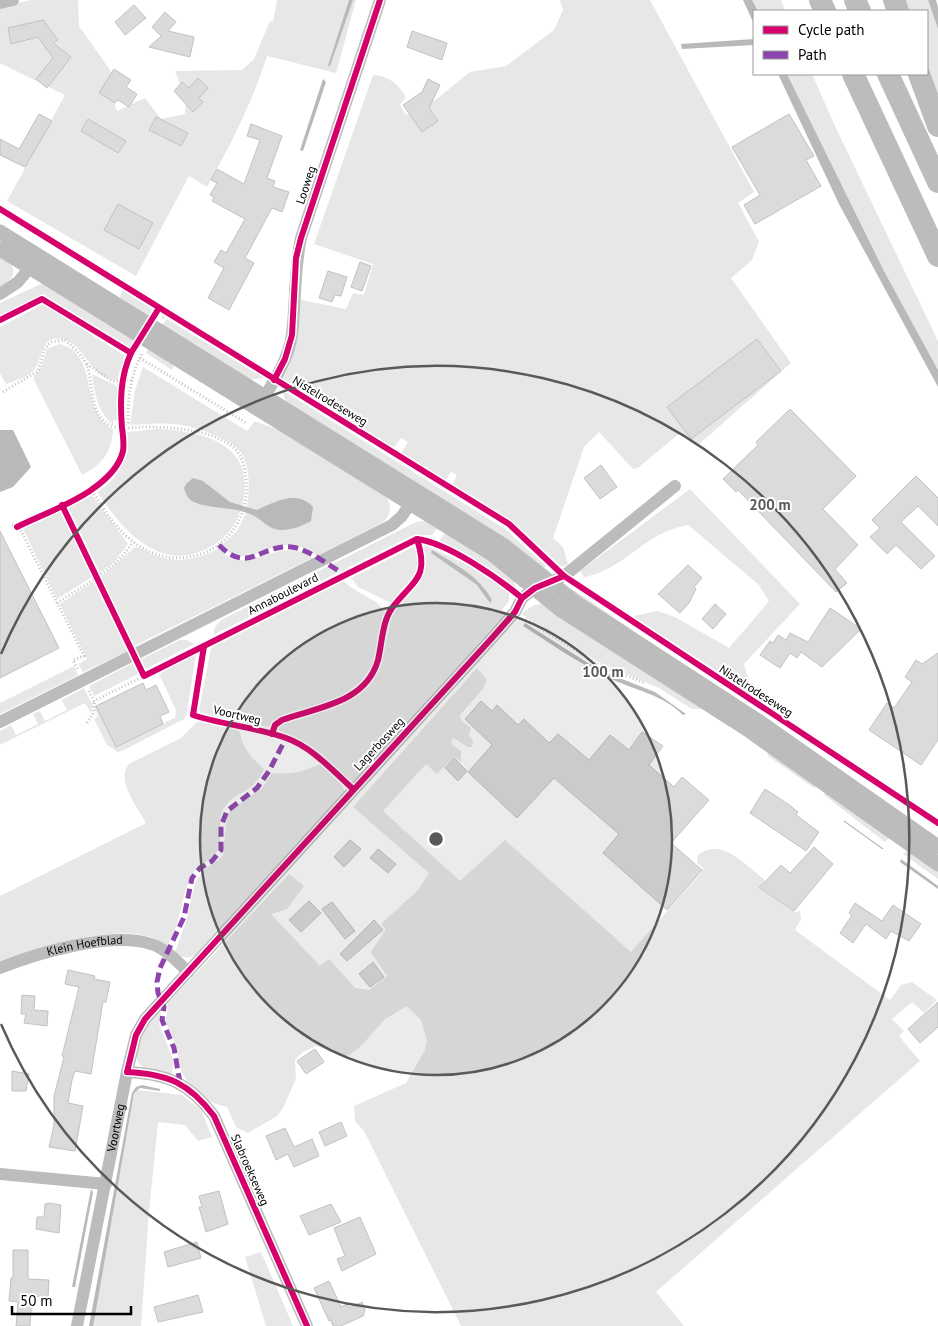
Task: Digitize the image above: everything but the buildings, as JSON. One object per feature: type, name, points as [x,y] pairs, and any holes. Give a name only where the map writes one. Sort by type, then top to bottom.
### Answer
[{"type":"highway","points":[[853,75],[938,256]]},
{"type":"highway","points":[[888,75],[938,182]]},
{"type":"highway","points":[[919,75],[938,126]]},
{"type":"street","points":[[0,3],[13,0]]},
{"type":"street","name":"Looweg","points":[[257,410],[285,359],[292,335],[296,258],[300,238],[380,0]]},
{"type":"street","name":"Nistelrodeseweg","points":[[0,232],[34,262],[151,333],[265,397],[414,498]]},
{"type":"street","name":"Nistelrodeseweg","points":[[0,249],[34,262]]},
{"type":"street","points":[[0,294],[18,282],[34,262]]},
{"type":"street","name":"Nistelrodeseweg","points":[[151,333],[257,410],[414,498],[503,545],[542,585],[561,610],[747,729],[938,864]]},
{"type":"street","points":[[542,585],[564,576],[675,486]]},
{"type":"street","name":"Annaboulevard","points":[[0,722],[392,525],[414,498]]},
{"type":"street","name":"Nistelrodeseweg","points":[[542,585],[575,602],[758,721],[938,847]]},
{"type":"street","name":"Lagerbosweg","points":[[188,972],[515,612],[522,598],[542,585]]},
{"type":"street","name":"Klein Hoefblad","points":[[0,968],[42,953],[113,940],[140,941],[153,944],[168,954],[188,972]]},
{"type":"street","name":"Voortweg","points":[[77,1326],[136,1035],[145,1019],[188,972]]},
{"type":"street","name":"Slabroekseweg","points":[[127,1072],[143,1073],[180,1083],[199,1096],[214,1116],[307,1326]]},
{"type":"street","points":[[0,1174],[106,1184]]},
{"type":"path","points":[[122,432],[128,423],[128,400],[132,380],[159,308],[175,317]]},
{"type":"path","points":[[151,333],[167,312]]},
{"type":"path","points":[[3,392],[38,371],[44,350],[51,342],[65,340],[87,364],[112,381],[132,380]]},
{"type":"path","points":[[140,358],[246,423]]},
{"type":"path","points":[[84,494],[92,487],[117,526],[134,542],[160,555],[183,559],[194,557],[219,545],[239,523],[246,497],[244,466],[236,450],[223,442],[182,428],[122,432],[109,425],[98,412],[87,364]]},
{"type":"path","points":[[121,400],[122,432]]},
{"type":"path","points":[[14,526],[26,523]]},
{"type":"path","points":[[14,526],[20,529],[84,656],[73,660],[94,701],[94,712],[87,723]]},
{"type":"path","points":[[57,603],[118,560],[134,542]]},
{"type":"path","points":[[92,569],[101,586]]},
{"type":"path","points":[[515,612],[600,665],[652,687]]},
{"type":"path","points":[[135,655],[144,676]]},
{"type":"path","points":[[94,701],[151,672]]},
{"type":"shaded area","points":[[31,0],[78,0],[79,26],[115,77],[112,96],[117,111],[145,98],[161,119],[185,114],[186,100],[175,71],[242,70],[254,59],[270,21],[273,22],[277,0],[356,0],[336,73],[267,56],[255,90],[240,123],[207,187],[189,176],[136,276],[7,201],[65,95],[0,63],[0,7]]},
{"type":"shaded area","points":[[349,0],[353,0],[330,66],[328,66]]},
{"type":"shaded area","points":[[560,0],[650,0],[754,192],[738,203],[759,242],[752,260],[731,278],[791,363],[697,446],[681,432],[638,468],[633,469],[599,432],[584,447],[553,538],[563,547],[568,564],[562,567],[515,524],[452,485],[457,475],[451,472],[445,481],[401,453],[408,442],[401,438],[393,449],[283,379],[294,351],[301,300],[346,309],[353,293],[364,295],[373,264],[314,244],[373,75],[388,79],[400,88],[406,97],[400,105],[406,115],[429,101],[434,101],[470,72],[506,66],[554,30],[563,10]]},
{"type":"shaded area","points":[[743,0],[752,0],[757,10],[753,10],[753,22]]},
{"type":"shaded area","points":[[752,0],[781,0],[785,10],[757,10]]},
{"type":"shaded area","points":[[899,0],[928,0],[938,29],[938,111],[927,75],[928,10],[903,10]]},
{"type":"shaded area","points":[[928,0],[936,0],[938,7],[938,29]]},
{"type":"shaded area","points":[[753,39],[753,45],[682,49],[681,44]]},
{"type":"shaded area","points":[[778,75],[787,75],[884,271],[938,370],[938,387],[839,204]]},
{"type":"shaded area","points":[[787,75],[812,75],[938,341],[938,370],[884,271]]},
{"type":"shaded area","points":[[323,79],[326,82],[303,151],[300,150]]},
{"type":"shaded area","points":[[0,254],[10,263],[13,275],[0,287]]},
{"type":"shaded area","points":[[45,282],[136,338],[130,348],[43,294],[0,316],[0,303]]},
{"type":"shaded area","points":[[122,290],[152,309],[148,319],[120,298]]},
{"type":"shaded area","points":[[43,304],[125,356],[117,380],[108,379],[101,375],[77,347],[70,342],[54,339],[45,345],[35,369],[31,373],[6,384],[0,373],[0,327]]},
{"type":"shaded area","points":[[167,319],[264,378],[248,380],[161,327]]},
{"type":"shaded area","points":[[59,344],[72,350],[80,359],[96,410],[102,421],[113,429],[111,444],[105,457],[95,467],[82,475],[33,378],[41,367],[47,349]]},
{"type":"shaded area","points":[[149,347],[174,366],[172,370],[146,353]]},
{"type":"shaded area","points":[[143,367],[247,431],[254,422],[257,422],[289,434],[386,496],[390,507],[387,517],[382,523],[317,556],[296,545],[279,546],[245,556],[237,556],[229,552],[222,545],[237,531],[246,513],[252,514],[257,510],[247,507],[249,487],[245,460],[237,448],[211,433],[181,425],[130,425],[135,390]]},
{"type":"shaded area","points":[[92,374],[117,386],[117,420],[113,421],[113,425],[100,408]]},
{"type":"shaded area","points":[[282,390],[505,529],[546,566],[543,570],[286,402]]},
{"type":"shaded area","points":[[157,429],[193,433],[224,445],[235,455],[242,469],[245,485],[242,506],[230,502],[203,481],[194,503],[240,511],[233,527],[221,539],[212,546],[193,554],[176,556],[160,552],[145,544],[131,534],[119,521],[97,492],[112,481],[121,467],[126,451],[127,432]]},
{"type":"shaded area","points":[[0,430],[13,430],[31,467],[13,487],[0,492]]},
{"type":"shaded area","points":[[193,478],[203,481],[230,502],[257,510],[285,499],[300,499],[313,507],[311,521],[285,530],[276,529],[243,512],[196,503],[191,501],[184,488]]},
{"type":"shaded area","points":[[690,489],[800,604],[744,664],[753,695],[633,616],[658,611],[675,617],[729,648],[769,601],[758,584],[688,525],[659,535],[624,559],[599,573],[584,577],[580,571]]},
{"type":"shaded area","points":[[92,495],[128,544],[115,561],[100,573],[68,507]]},
{"type":"shaded area","points":[[60,511],[92,577],[57,599],[23,529]]},
{"type":"shaded area","points":[[424,521],[438,527],[432,535],[411,536],[213,635],[215,627],[221,620],[416,522]]},
{"type":"shaded area","points":[[446,531],[497,563],[513,579],[516,588],[474,560],[442,545],[440,540]]},
{"type":"shaded area","points":[[421,543],[472,567],[509,591],[509,601],[502,610],[506,613],[354,782],[348,781],[314,749],[302,741],[277,730],[281,725],[299,717],[342,705],[357,695],[369,682],[381,659],[393,615],[423,574],[425,555]]},
{"type":"shaded area","points":[[135,547],[163,558],[180,560],[195,558],[219,548],[229,557],[239,560],[287,550],[300,552],[312,558],[134,646],[101,577]]},
{"type":"shaded area","points":[[413,547],[418,553],[419,567],[416,575],[396,601],[391,603],[358,587],[351,578]]},
{"type":"shaded area","points":[[432,550],[473,577],[487,592],[492,600],[490,603],[476,584],[431,553]]},
{"type":"shaded area","points":[[94,581],[128,651],[83,672],[78,664],[87,659],[60,604]]},
{"type":"shaded area","points":[[344,581],[378,604],[385,613],[376,660],[362,681],[332,703],[285,715],[268,727],[201,713],[199,710],[211,648]]},
{"type":"shaded area","points":[[574,590],[631,629],[628,633],[572,594]]},
{"type":"shaded area","points":[[542,604],[706,709],[692,709],[659,688],[600,663],[521,614],[534,605]]},
{"type":"shaded area","points":[[525,623],[599,670],[655,692],[686,714],[683,715],[657,697],[609,678],[587,666],[523,626]]},
{"type":"shaded area","points":[[180,640],[187,640],[194,644],[146,669],[141,659]]},
{"type":"shaded area","points":[[196,654],[187,712],[184,719],[124,750],[118,752],[107,745],[94,719],[98,716],[94,706],[98,705],[117,743],[162,720],[165,725],[165,722],[175,718],[176,710],[159,674]]},
{"type":"shaded area","points":[[133,663],[138,674],[94,696],[89,686]]},
{"type":"shaded area","points":[[74,666],[78,675],[0,714],[0,703]]},
{"type":"shaded area","points":[[477,668],[487,680],[483,689],[460,715],[461,720],[471,728],[469,735],[473,741],[472,747],[468,747],[453,738],[451,744],[461,751],[461,762],[454,757],[437,774],[426,764],[383,811],[460,881],[505,840],[631,952],[701,873],[703,868],[697,863],[698,855],[707,850],[725,851],[742,861],[765,880],[759,889],[795,912],[800,911],[801,919],[795,930],[890,1000],[901,985],[912,982],[937,1000],[924,1013],[912,1002],[892,1019],[904,1031],[899,1036],[920,1061],[656,1292],[684,1326],[461,1326],[364,1131],[355,1121],[354,1106],[406,1083],[425,1050],[427,1040],[421,1020],[407,1006],[385,1019],[361,1046],[348,1056],[316,1046],[303,1052],[295,1060],[296,1079],[283,1108],[277,1116],[248,1133],[236,1127],[227,1107],[213,1103],[187,1081],[181,1071],[176,1046],[166,1022],[168,1003],[289,874],[304,886],[287,909],[271,914],[320,966],[329,959],[355,988],[369,990],[387,976],[371,952],[386,929],[381,924],[418,890],[429,873],[353,807]]},
{"type":"shaded area","points":[[84,688],[93,706],[91,713],[85,703],[0,745],[0,731],[11,725],[16,735],[38,724],[33,714],[40,711],[45,721],[67,710],[62,700]]},
{"type":"shaded area","points":[[199,720],[239,730],[248,752],[264,769],[255,784],[231,800],[223,810],[220,821],[220,845],[218,850],[193,873],[176,928],[167,946],[150,937],[114,934],[94,936],[52,945],[0,962],[0,896],[146,823],[129,794],[125,770],[129,764],[181,738]]},
{"type":"shaded area","points":[[767,749],[816,785],[814,788],[768,756]]},
{"type":"shaded area","points":[[320,764],[340,783],[345,791],[197,953],[183,957],[175,952],[185,925],[195,883],[203,871],[223,856],[226,822],[230,811],[261,789],[272,773],[285,774],[297,772]]},
{"type":"shaded area","points":[[826,792],[890,836],[885,842],[824,795]]},
{"type":"shaded area","points":[[843,821],[845,821],[884,849],[882,849]]},
{"type":"shaded area","points":[[910,850],[938,869],[938,879],[903,854]]},
{"type":"shaded area","points":[[901,859],[938,886],[938,889],[900,862]]},
{"type":"shaded area","points":[[161,1009],[159,1024],[173,1060],[172,1075],[148,1070],[142,1066],[136,1053],[141,1036]]},
{"type":"shaded area","points":[[142,1085],[160,1089],[160,1091],[140,1088],[134,1093],[95,1316],[93,1326],[89,1326],[132,1093],[136,1087]]},
{"type":"shaded area","points":[[137,1090],[182,1095],[201,1110],[212,1137],[198,1141],[185,1125],[158,1122],[149,1211],[141,1326],[93,1326],[134,1093]]},
{"type":"shaded area","points":[[91,1189],[93,1192],[75,1287],[72,1287]]},
{"type":"shaded area","points":[[261,1252],[293,1326],[266,1326],[245,1257]]},
{"type":"marked path","points":[[219,545],[229,554],[238,558],[255,556],[280,547],[298,548],[312,554],[346,575]]},
{"type":"marked path","points":[[180,1083],[174,1048],[162,1020],[164,1007],[158,993],[157,982],[160,968],[184,917],[192,878],[200,868],[212,861],[221,850],[221,826],[227,811],[257,788],[269,771],[286,738]]},
{"type":"cycle path","points":[[274,380],[285,359],[292,335],[296,258],[301,238],[380,0]]},
{"type":"cycle path","points":[[0,209],[509,524],[564,576],[938,823]]},
{"type":"cycle path","points":[[0,320],[42,299],[131,353],[159,308]]},
{"type":"cycle path","points":[[17,527],[79,498],[107,477],[117,465],[123,451],[121,409],[123,381],[131,353]]},
{"type":"cycle path","points":[[62,505],[144,676],[417,539],[458,554],[500,581],[522,598]]},
{"type":"cycle path","points":[[272,734],[275,725],[282,720],[339,701],[363,686],[372,674],[378,660],[384,626],[389,614],[413,584],[420,571],[422,563],[421,552],[417,539]]},
{"type":"cycle path","points":[[307,1326],[214,1116],[196,1095],[176,1082],[154,1075],[127,1072],[136,1035],[145,1019],[515,612],[522,598],[535,588],[564,576]]},
{"type":"cycle path","points":[[204,646],[193,715],[263,731],[296,742],[322,760],[353,789]]}]
